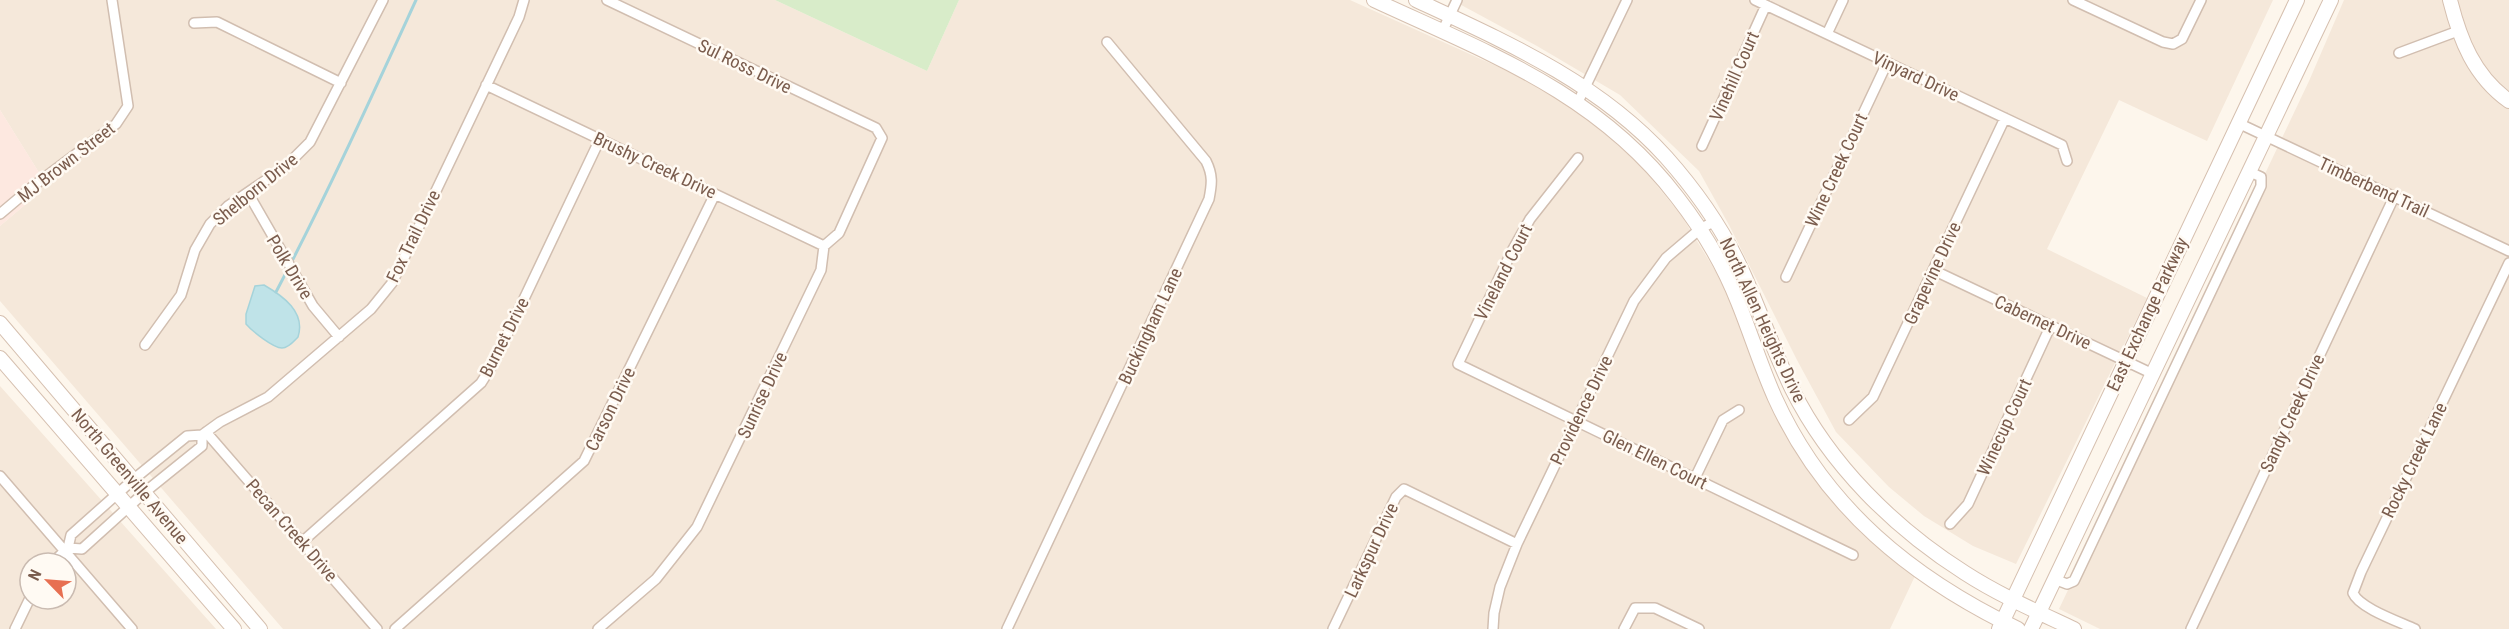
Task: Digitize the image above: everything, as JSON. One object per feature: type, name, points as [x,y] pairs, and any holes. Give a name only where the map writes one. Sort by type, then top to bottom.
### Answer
[{"type":"main road","name":"North Allen Heights Drive","points":[[1374,0],[1533,75],[1578,102],[1628,143],[1676,195],[1700,229],[1728,277],[1776,400],[1800,444],[1831,489],[1866,527],[1907,564],[2001,625],[2018,629]]},
{"type":"main road","name":"North Allen Heights Drive","points":[[1416,0],[1538,58],[1586,87],[1615,109],[1665,157],[1715,220],[1743,272],[1793,390],[1817,430],[1848,472],[1882,509],[1923,544],[1967,574],[2074,629]]},
{"type":"main road","name":"East Exchange Parkway","points":[[2001,625],[2296,0]]},
{"type":"main road","name":"East Exchange Parkway","points":[[2031,629],[2331,0]]},
{"type":"main road","points":[[2450,0],[2458,31],[2467,52],[2485,80],[2509,101]]},
{"type":"main road","name":"North Greenville Avenue","points":[[0,322],[260,629]]},
{"type":"main road","name":"North Greenville Avenue","points":[[0,357],[234,629]]},
{"type":"street","name":"MJ Brown Street","points":[[0,214],[116,124],[124,114],[128,106],[112,0]]},
{"type":"street","name":"Shelborn Drive","points":[[145,345],[181,295],[195,250],[210,224],[228,206],[285,167],[310,142],[383,0]]},
{"type":"street","name":"Fox Trail Drive","points":[[204,433],[202,446],[145,492],[82,549],[66,549],[71,535],[116,494],[187,436],[204,433],[268,397],[371,309],[392,283],[519,17],[524,0]]},
{"type":"street","name":"Sul Ross Drive","points":[[607,0],[876,128],[881,134],[881,142],[839,233],[824,246]]},
{"type":"street","points":[[1442,32],[1457,0]]},
{"type":"street","points":[[1578,102],[1628,0]]},
{"type":"street","name":"Vinyard Drive","points":[[1755,0],[2061,145],[2067,160]]},
{"type":"street","points":[[1827,34],[1843,0]]},
{"type":"street","points":[[2073,0],[2163,42],[2175,43],[2185,34],[2201,0]]},
{"type":"street","name":"Vinehill Court","points":[[1702,146],[1766,5]]},
{"type":"street","points":[[194,23],[217,22],[341,83]]},
{"type":"street","points":[[2399,53],[2458,31]]},
{"type":"street","name":"Buckingham Lane","points":[[1008,629],[1209,199],[1212,186],[1213,176],[1206,161],[1107,42]]},
{"type":"street","name":"Wine Creek Court","points":[[1786,277],[1887,63]]},
{"type":"street","name":"Brushy Creek Drive","points":[[486,85],[824,246]]},
{"type":"street","name":"Grapevine Drive","points":[[1849,420],[1873,397],[2005,118]]},
{"type":"street","name":"Timberbend Trail","points":[[2238,123],[2509,251]]},
{"type":"street","name":"Burnet Drive","points":[[302,542],[481,383],[493,364],[600,140]]},
{"type":"street","name":"Vineland Court","points":[[1458,364],[1525,227],[1578,158]]},
{"type":"street","points":[[2054,579],[2067,584],[2074,581],[2261,186],[2261,177],[2250,172]]},
{"type":"street","name":"Polk Drive","points":[[248,193],[314,306],[339,337]]},
{"type":"street","name":"Carson Drive","points":[[395,629],[584,461],[715,194]]},
{"type":"street","name":"Sandy Creek Drive","points":[[2191,629],[2394,197]]},
{"type":"street","name":"Providence Drive","points":[[1493,629],[1500,587],[1517,544],[1623,321],[1645,282],[1666,258],[1700,229],[1715,220]]},
{"type":"street","name":"Sunrise Drive","points":[[598,629],[656,579],[697,527],[822,270],[824,246]]},
{"type":"street","name":"Rocky Creek Lane","points":[[2415,629],[2360,602],[2353,593],[2509,263]]},
{"type":"street","name":"Cabernet Drive","points":[[1933,270],[2153,374]]},
{"type":"street","name":"Winecup Court","points":[[1950,524],[1968,504],[2051,325]]},
{"type":"street","name":"Glen Ellen Court","points":[[1458,364],[1852,555]]},
{"type":"street","points":[[1695,478],[1723,420],[1739,410]]},
{"type":"street","name":"Pecan Creek Drive","points":[[204,433],[377,629]]},
{"type":"street","points":[[0,476],[66,549],[132,629]]},
{"type":"street","name":"Larkspur Drive","points":[[1333,629],[1396,497],[1404,489],[1517,544]]},
{"type":"street","points":[[1624,629],[1635,608],[1655,608],[1699,629]]},
{"type":"street","points":[[15,629],[24,611]]},
{"type":"shaded area","points":[[0,0],[775,0],[927,71],[959,0],[1350,0],[1523,78],[1580,112],[1641,166],[1681,215],[1724,285],[1754,364],[1784,431],[1832,499],[1915,576],[1890,629],[283,629],[0,301],[0,226],[39,193],[43,179],[0,110]]},
{"type":"shaded area","points":[[1452,0],[2273,0],[2207,141],[2119,100],[2047,249],[2147,298],[2016,564],[1973,546],[1924,516],[1889,487],[1836,432],[1699,171],[1620,95]]},
{"type":"shaded area","points":[[2344,0],[2509,0],[2509,629],[2100,629],[2059,609],[2309,81]]},
{"type":"shaded area","points":[[0,110],[43,179],[39,193],[0,226]]},
{"type":"shaded area","points":[[0,386],[216,629],[0,629]]},
{"type":"green space","points":[[775,0],[959,0],[927,71]]},
{"type":"water","points":[[264,285],[291,306],[299,320],[298,337],[285,348],[268,342],[246,324],[246,314],[255,286]]},
{"type":"waterway","points":[[276,292],[330,184],[416,0]]}]
